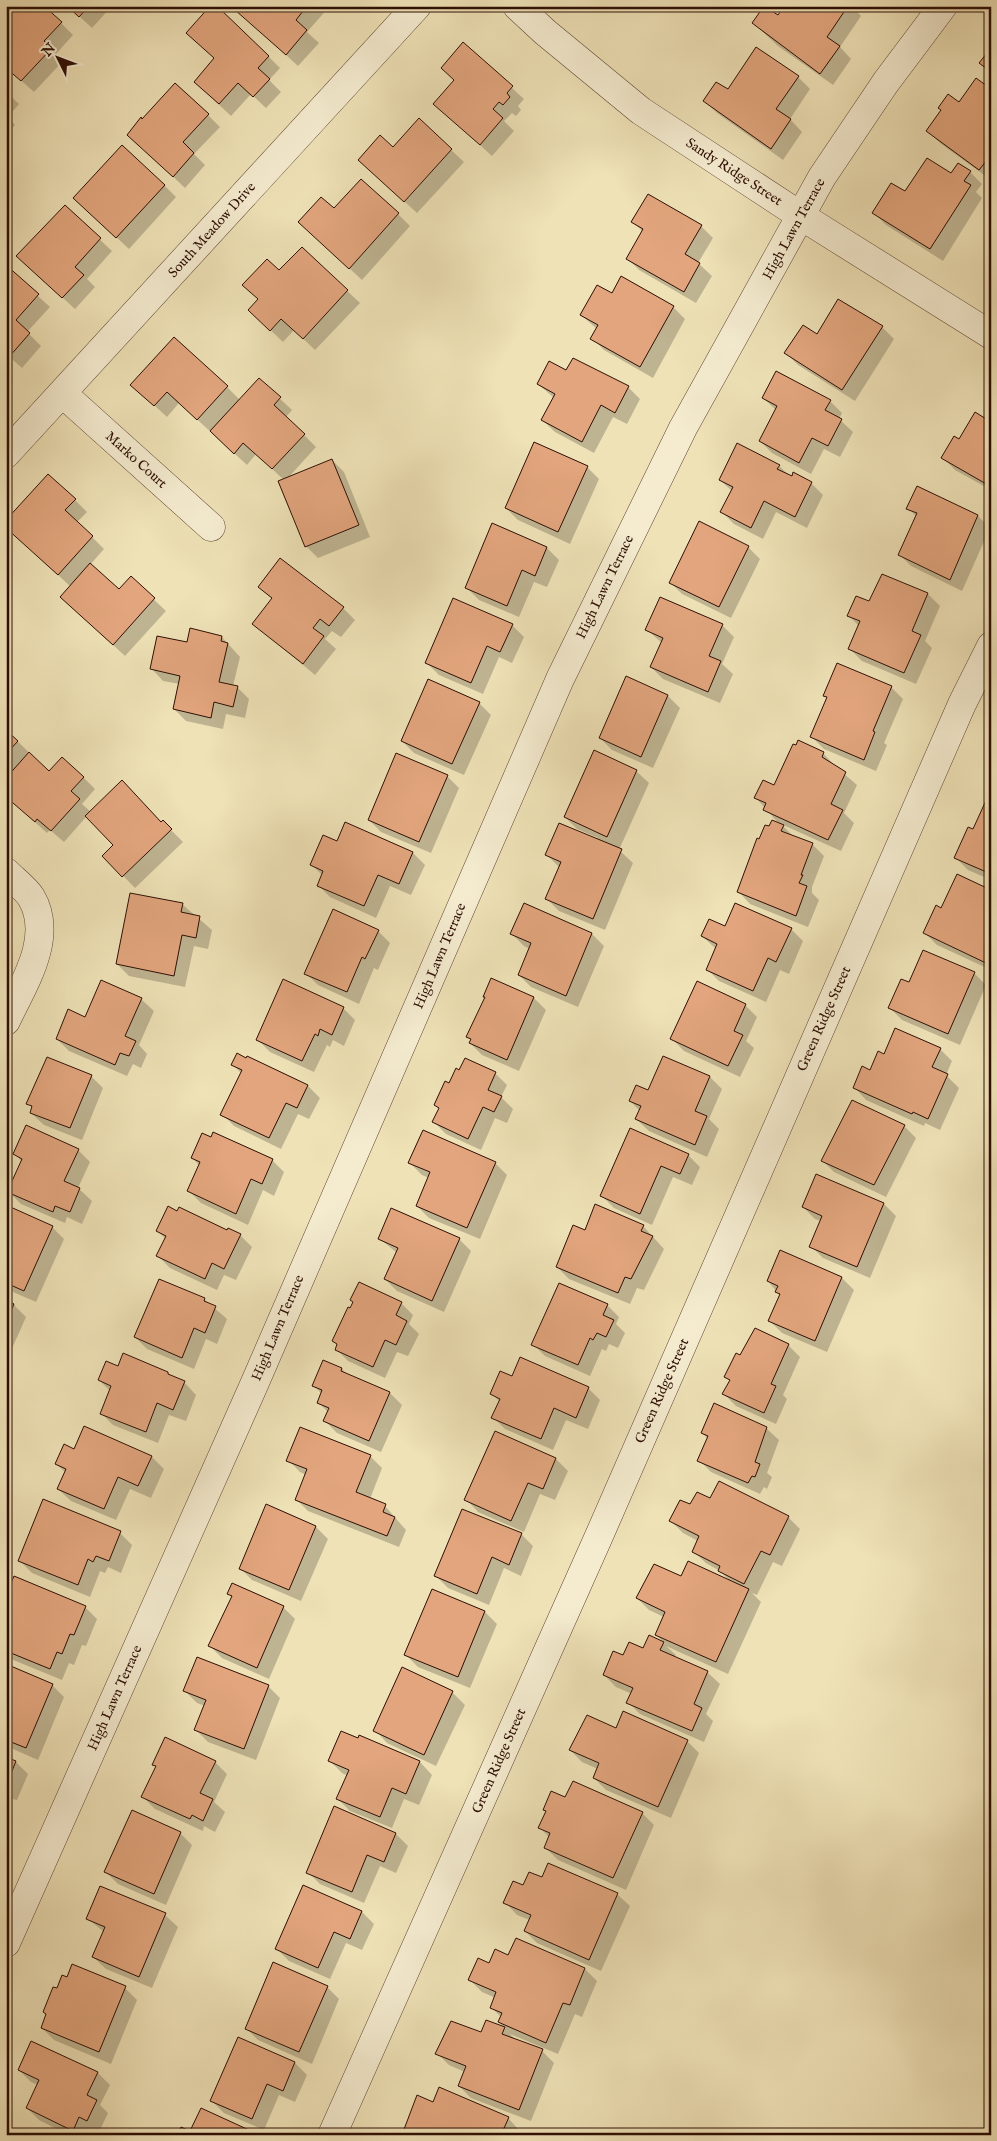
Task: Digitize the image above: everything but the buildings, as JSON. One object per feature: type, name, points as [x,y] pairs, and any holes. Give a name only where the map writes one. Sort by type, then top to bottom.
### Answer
[{"type":"street","name":"South Meadow Drive","points":[[6,454],[417,6]]},
{"type":"street","name":"Sandy Ridge Street","points":[[517,6],[544,32],[641,111],[801,216],[991,335]]},
{"type":"street","name":"High Lawn Terrace","points":[[6,1943],[257,1378],[560,679],[683,428],[822,177],[886,82],[943,6]]},
{"type":"street","name":"Marko Court","points":[[62,393],[211,527]]},
{"type":"street","name":"Green Ridge Street","points":[[332,2135],[599,1536],[962,704],[991,646]]},
{"type":"street","points":[[6,872],[30,897],[39,920],[36,960],[6,1022]]}]
